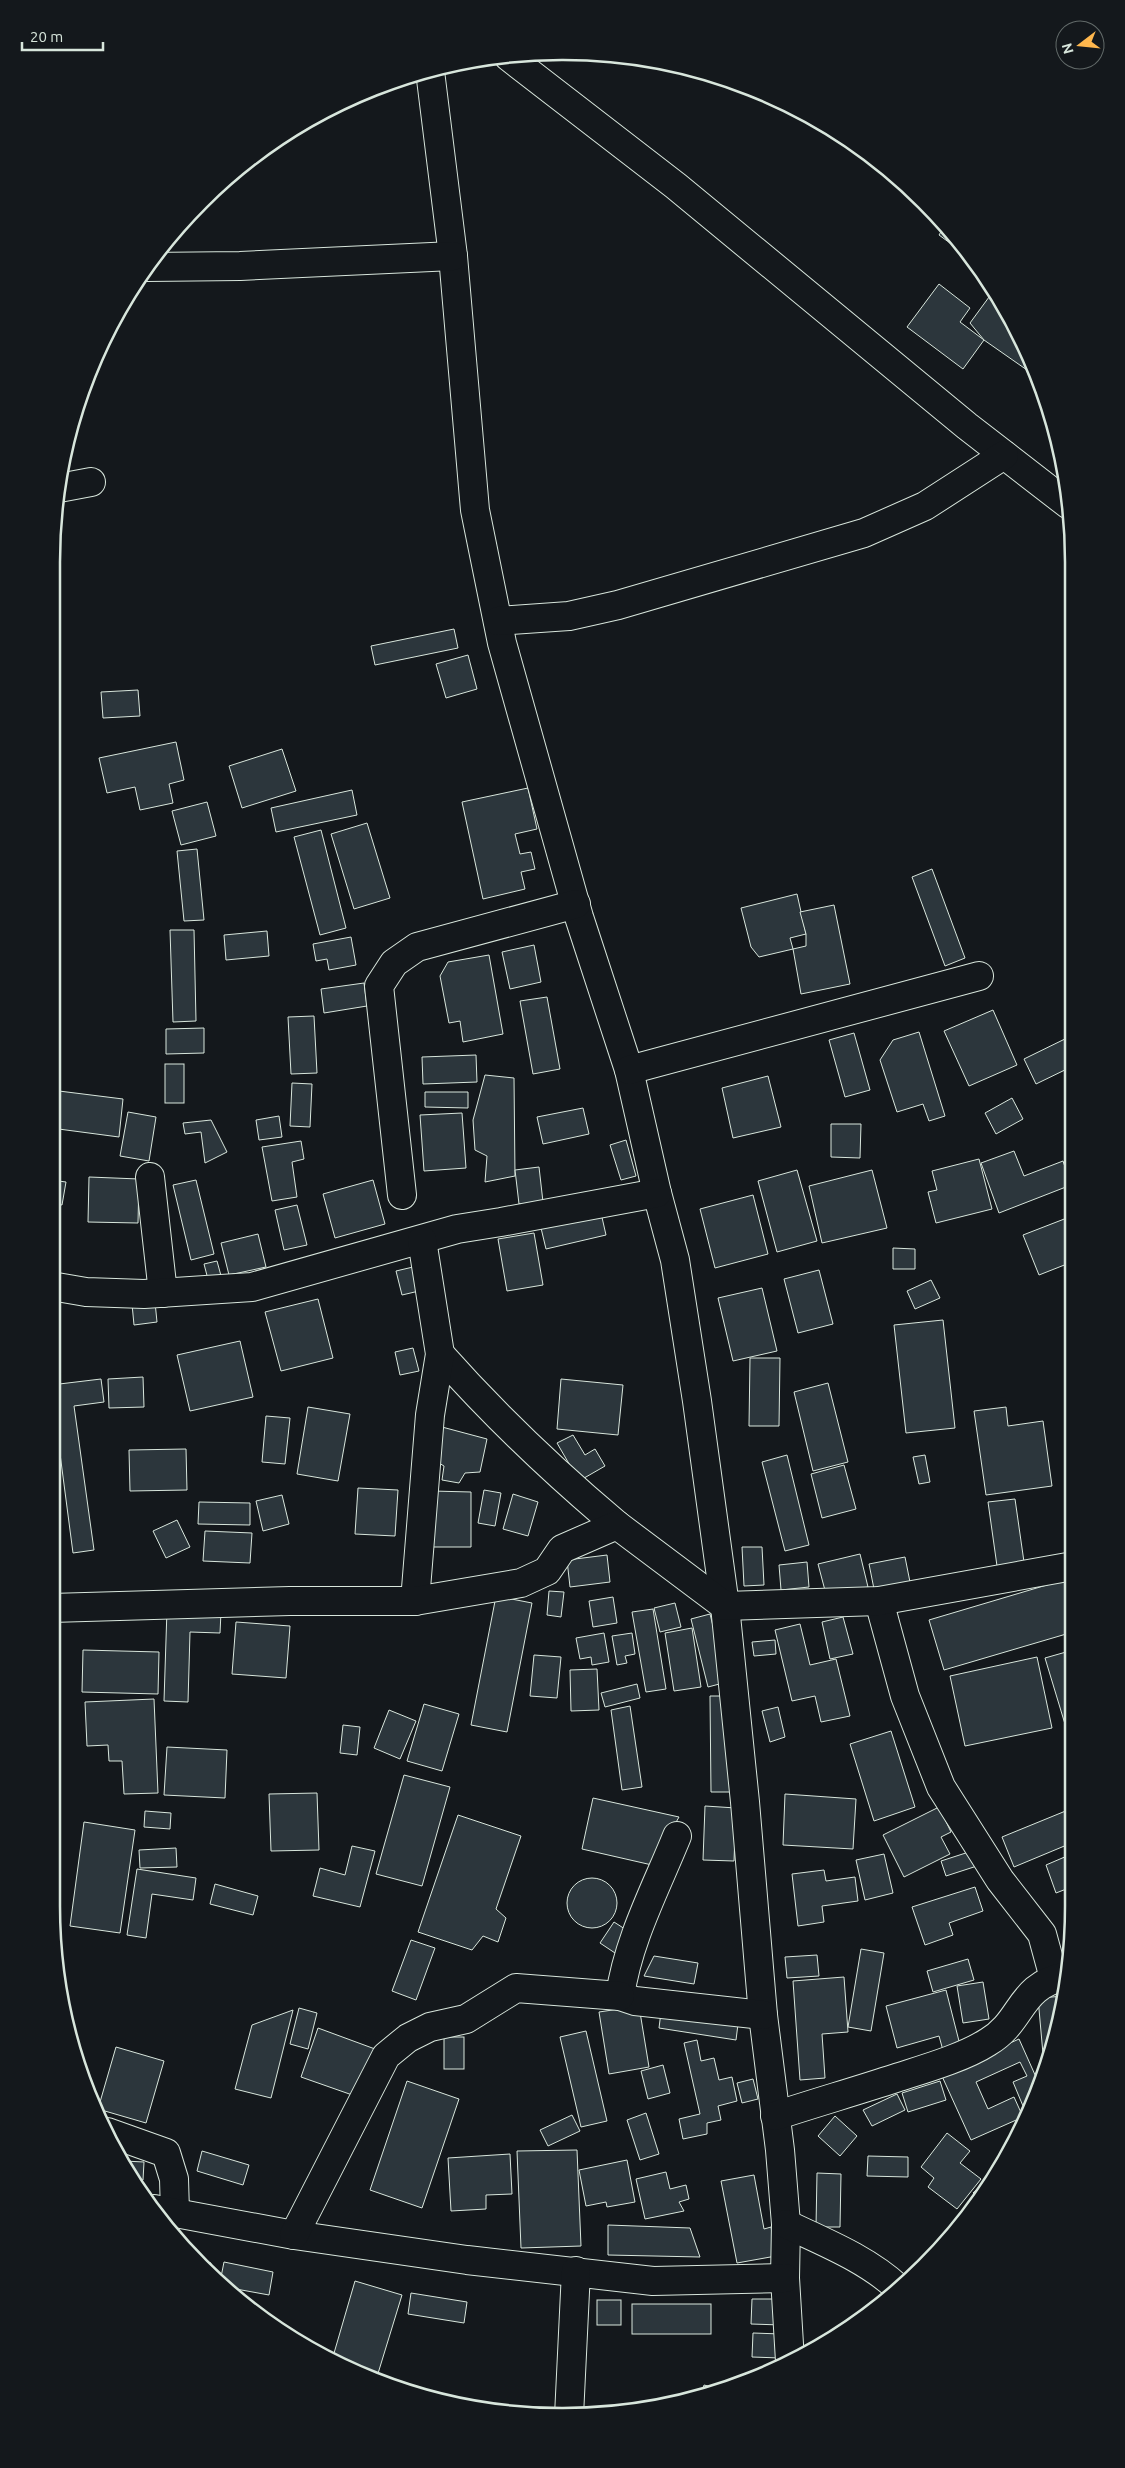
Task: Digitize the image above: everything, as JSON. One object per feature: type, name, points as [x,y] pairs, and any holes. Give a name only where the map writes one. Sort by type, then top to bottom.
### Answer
[{"type":"street","points":[[517,62],[676,186],[967,426],[1061,499]]},
{"type":"street","points":[[431,77],[452,256],[475,510],[498,621],[576,904],[629,1070],[657,1193],[675,1260],[697,1402],[724,1606],[745,1802],[763,2015],[786,2224],[785,2278],[790,2354]]},
{"type":"street","points":[[157,267],[269,265],[452,256]]},
{"type":"street","points":[[498,621],[569,616],[618,605],[864,533],[925,506],[1004,455]]},
{"type":"street","points":[[66,487],[91,482]]},
{"type":"street","points":[[402,1195],[379,986],[394,963],[417,946],[576,904]]},
{"type":"street","points":[[629,1070],[979,976]]},
{"type":"street","points":[[150,1177],[163,1293]]},
{"type":"street","points":[[60,1288],[86,1292],[163,1293],[252,1287],[457,1229],[657,1193]]},
{"type":"street","points":[[416,1601],[430,1414],[440,1354],[422,1240]]},
{"type":"street","points":[[440,1354],[468,1386],[560,1477],[617,1525],[724,1606],[879,1601],[1065,1567]]},
{"type":"street","points":[[60,1608],[290,1601],[416,1601],[521,1583],[547,1571],[562,1549],[617,1525]]},
{"type":"street","points":[[879,1601],[905,1696],[942,1787],[1000,1880],[1042,1934],[1060,1977]]},
{"type":"street","points":[[620,1996],[624,1974],[640,1926],[676,1836]]},
{"type":"street","points":[[775,2116],[929,2067],[989,2042],[1011,2021],[1030,1994],[1040,1984],[1060,1977]]},
{"type":"street","points":[[294,2235],[386,2056],[408,2038],[430,2028],[466,2019],[516,1988],[620,1996],[635,2001],[763,2015]]},
{"type":"street","points":[[116,2135],[166,2154],[174,2179],[165,2211],[294,2235],[467,2260],[653,2281],[785,2278]]},
{"type":"street","points":[[786,2224],[832,2246],[884,2276],[893,2284]]},
{"type":"street","points":[[569,2408],[576,2271]]},
{"type":"building","points":[[941,232],[949,243],[939,235]]},
{"type":"building","points":[[939,284],[970,308],[960,322],[984,340],[963,369],[907,327]]},
{"type":"building","points":[[989,297],[998,311],[1027,370],[984,340],[970,323]]},
{"type":"building","points":[[454,629],[458,648],[375,665],[371,646]]},
{"type":"building","points":[[468,655],[477,689],[446,698],[436,664]]},
{"type":"building","points":[[138,690],[140,716],[103,718],[101,692]]},
{"type":"building","points":[[176,742],[184,780],[169,784],[173,803],[140,810],[135,787],[107,793],[99,758]]},
{"type":"building","points":[[282,749],[296,791],[242,808],[229,766]]},
{"type":"building","points":[[528,788],[537,829],[515,834],[520,854],[531,852],[535,869],[521,872],[525,889],[483,899],[462,802]]},
{"type":"building","points":[[352,790],[357,815],[276,832],[271,808]]},
{"type":"building","points":[[207,802],[216,836],[181,845],[172,811]]},
{"type":"building","points":[[367,823],[390,898],[354,909],[331,834]]},
{"type":"building","points":[[321,830],[346,928],[320,935],[294,837]]},
{"type":"building","points":[[197,849],[204,920],[184,921],[177,851]]},
{"type":"building","points":[[932,869],[965,958],[945,966],[912,877]]},
{"type":"building","points":[[797,894],[806,934],[790,938],[793,949],[759,957],[751,947],[741,908]]},
{"type":"building","points":[[834,905],[850,984],[801,994],[793,949],[806,946],[806,934],[800,912]]},
{"type":"building","points":[[170,930],[194,930],[196,1021],[173,1022]]},
{"type":"building","points":[[267,931],[269,956],[226,960],[224,935]]},
{"type":"building","points":[[351,937],[356,965],[329,970],[327,959],[316,961],[313,944]]},
{"type":"building","points":[[534,945],[541,982],[510,989],[502,952]]},
{"type":"building","points":[[489,955],[503,1034],[463,1042],[460,1021],[449,1023],[440,976],[448,962]]},
{"type":"building","points":[[364,983],[367,1006],[324,1013],[321,989]]},
{"type":"building","points":[[547,997],[560,1069],[533,1074],[520,1001]]},
{"type":"building","points":[[993,1010],[1017,1065],[969,1086],[944,1031]]},
{"type":"building","points":[[314,1016],[317,1073],[291,1074],[288,1017]]},
{"type":"building","points":[[204,1028],[204,1053],[166,1054],[166,1029]]},
{"type":"building","points":[[919,1032],[945,1116],[929,1121],[923,1104],[897,1112],[880,1060],[893,1040]]},
{"type":"building","points":[[854,1033],[870,1090],[845,1097],[829,1040]]},
{"type":"building","points":[[1065,1039],[1065,1070],[1036,1084],[1024,1059]]},
{"type":"building","points":[[476,1055],[477,1082],[423,1084],[422,1057]]},
{"type":"building","points":[[165,1064],[184,1064],[184,1103],[165,1103]]},
{"type":"building","points":[[485,1075],[514,1078],[515,1176],[485,1182],[487,1156],[475,1150],[473,1120]]},
{"type":"building","points":[[768,1076],[781,1127],[733,1138],[722,1088]]},
{"type":"building","points":[[292,1083],[312,1084],[310,1127],[290,1126]]},
{"type":"building","points":[[60,1091],[123,1099],[119,1137],[60,1129]]},
{"type":"building","points":[[425,1092],[468,1092],[468,1108],[425,1107]]},
{"type":"building","points":[[1012,1098],[1023,1119],[996,1134],[985,1113]]},
{"type":"building","points":[[583,1108],[589,1134],[543,1144],[537,1117]]},
{"type":"building","points":[[128,1112],[156,1117],[149,1161],[120,1156]]},
{"type":"building","points":[[462,1113],[466,1168],[424,1171],[420,1115]]},
{"type":"building","points":[[279,1116],[282,1137],[259,1140],[256,1120]]},
{"type":"building","points":[[211,1120],[227,1152],[205,1163],[201,1132],[185,1134],[183,1123]]},
{"type":"building","points":[[831,1124],[861,1124],[860,1158],[831,1157]]},
{"type":"building","points":[[626,1140],[636,1176],[621,1180],[610,1145]]},
{"type":"building","points":[[301,1141],[304,1159],[292,1162],[297,1197],[272,1201],[262,1147]]},
{"type":"building","points":[[1014,1151],[1024,1176],[1063,1161],[1065,1167],[1065,1187],[999,1213],[981,1163]]},
{"type":"building","points":[[979,1159],[992,1209],[936,1223],[928,1192],[937,1190],[932,1171]]},
{"type":"building","points":[[539,1167],[543,1202],[519,1204],[515,1170]]},
{"type":"building","points":[[797,1170],[817,1241],[777,1252],[758,1181]]},
{"type":"building","points":[[872,1170],[887,1228],[822,1243],[809,1186]]},
{"type":"building","points":[[89,1177],[139,1179],[138,1223],[88,1222]]},
{"type":"building","points":[[196,1180],[214,1254],[191,1260],[173,1185]]},
{"type":"building","points":[[373,1180],[385,1224],[335,1238],[323,1194]]},
{"type":"building","points":[[60,1181],[66,1182],[62,1205],[60,1205]]},
{"type":"building","points":[[753,1195],[768,1254],[715,1268],[700,1209]]},
{"type":"building","points":[[297,1205],[307,1245],[284,1250],[275,1210]]},
{"type":"building","points":[[601,1213],[606,1235],[546,1249],[541,1228]]},
{"type":"building","points":[[1065,1219],[1065,1265],[1039,1275],[1023,1235]]},
{"type":"building","points":[[534,1233],[543,1285],[507,1291],[498,1239]]},
{"type":"building","points":[[258,1234],[266,1267],[229,1275],[221,1243]]},
{"type":"building","points":[[893,1248],[915,1249],[915,1269],[893,1269]]},
{"type":"building","points":[[217,1261],[223,1283],[210,1287],[204,1264]]},
{"type":"building","points":[[413,1267],[419,1291],[402,1295],[396,1271]]},
{"type":"building","points":[[819,1270],[833,1324],[798,1333],[784,1279]]},
{"type":"building","points":[[931,1280],[940,1298],[915,1309],[907,1291]]},
{"type":"building","points":[[762,1288],[777,1351],[733,1361],[718,1298]]},
{"type":"building","points":[[318,1299],[333,1358],[281,1371],[265,1312]]},
{"type":"building","points":[[155,1302],[157,1322],[134,1325],[132,1304]]},
{"type":"building","points":[[943,1320],[955,1428],[906,1433],[894,1325]]},
{"type":"building","points":[[240,1341],[253,1397],[190,1411],[177,1355]]},
{"type":"building","points":[[413,1348],[419,1371],[400,1375],[395,1352]]},
{"type":"building","points":[[750,1358],[780,1358],[779,1426],[749,1426]]},
{"type":"building","points":[[143,1377],[144,1407],[109,1408],[108,1379]]},
{"type":"building","points":[[101,1379],[104,1402],[74,1406],[94,1550],[73,1553],[60,1454],[60,1384]]},
{"type":"building","points":[[561,1379],[623,1385],[618,1435],[557,1429]]},
{"type":"building","points":[[828,1383],[848,1462],[813,1471],[794,1392]]},
{"type":"building","points":[[308,1407],[350,1414],[338,1481],[297,1474]]},
{"type":"building","points":[[1006,1407],[1008,1426],[1043,1421],[1052,1486],[986,1495],[974,1411]]},
{"type":"building","points":[[266,1416],[290,1418],[285,1464],[262,1462]]},
{"type":"building","points":[[442,1427],[487,1439],[480,1472],[465,1473],[459,1483],[442,1480],[444,1466],[434,1460]]},
{"type":"building","points":[[573,1435],[585,1455],[595,1449],[605,1466],[579,1481],[557,1443]]},
{"type":"building","points":[[186,1449],[187,1490],[130,1491],[129,1450]]},
{"type":"building","points":[[787,1455],[809,1545],[785,1551],[762,1462]]},
{"type":"building","points":[[925,1455],[930,1482],[919,1484],[913,1457]]},
{"type":"building","points":[[844,1465],[856,1509],[822,1518],[811,1474]]},
{"type":"building","points":[[358,1488],[398,1490],[395,1536],[355,1534]]},
{"type":"building","points":[[484,1490],[501,1493],[495,1526],[478,1523]]},
{"type":"building","points":[[432,1491],[471,1492],[471,1547],[431,1547]]},
{"type":"building","points":[[513,1494],[538,1502],[528,1536],[503,1529]]},
{"type":"building","points":[[282,1495],[289,1524],[263,1531],[256,1501]]},
{"type":"building","points":[[1015,1499],[1024,1562],[997,1566],[988,1502]]},
{"type":"building","points":[[199,1502],[250,1503],[250,1525],[198,1524]]},
{"type":"building","points":[[177,1520],[190,1547],[166,1558],[153,1531]]},
{"type":"building","points":[[205,1531],[252,1533],[250,1563],[203,1561]]},
{"type":"building","points":[[742,1547],[762,1547],[764,1585],[744,1586]]},
{"type":"building","points":[[860,1554],[868,1587],[827,1598],[818,1564]]},
{"type":"building","points":[[607,1555],[610,1582],[570,1587],[567,1560]]},
{"type":"building","points":[[905,1557],[910,1582],[874,1589],[869,1564]]},
{"type":"building","points":[[807,1562],[809,1587],[781,1590],[779,1565]]},
{"type":"building","points":[[1065,1580],[1065,1634],[944,1670],[929,1620]]},
{"type":"building","points":[[549,1591],[564,1592],[561,1617],[547,1615]]},
{"type":"building","points":[[496,1596],[532,1603],[507,1732],[471,1725]]},
{"type":"building","points":[[613,1597],[617,1623],[593,1627],[589,1601]]},
{"type":"building","points":[[675,1603],[681,1627],[660,1632],[654,1608]]},
{"type":"building","points":[[167,1609],[221,1612],[220,1633],[190,1632],[188,1702],[164,1701]]},
{"type":"building","points":[[653,1609],[666,1689],[646,1692],[632,1612]]},
{"type":"building","points":[[710,1614],[727,1682],[708,1687],[691,1619]]},
{"type":"building","points":[[843,1617],[853,1654],[830,1659],[822,1622]]},
{"type":"building","points":[[236,1622],[290,1626],[286,1678],[232,1674]]},
{"type":"building","points":[[800,1624],[810,1665],[836,1659],[850,1716],[821,1722],[815,1696],[792,1701],[775,1630]]},
{"type":"building","points":[[692,1628],[701,1687],[674,1691],[665,1633]]},
{"type":"building","points":[[604,1633],[609,1662],[592,1665],[591,1657],[580,1659],[576,1638]]},
{"type":"building","points":[[632,1633],[635,1654],[625,1656],[627,1663],[617,1665],[612,1636]]},
{"type":"building","points":[[775,1640],[776,1654],[754,1656],[752,1642]]},
{"type":"building","points":[[83,1650],[159,1652],[158,1694],[82,1692]]},
{"type":"building","points":[[1065,1652],[1065,1724],[1045,1658]]},
{"type":"building","points":[[534,1655],[561,1657],[557,1698],[530,1696]]},
{"type":"building","points":[[1037,1657],[1052,1728],[965,1746],[950,1676]]},
{"type":"building","points":[[597,1669],[599,1710],[571,1711],[570,1670]]},
{"type":"building","points":[[637,1684],[640,1698],[605,1707],[601,1693]]},
{"type":"building","points":[[710,1696],[732,1696],[733,1792],[711,1792]]},
{"type":"building","points":[[154,1699],[158,1793],[124,1794],[122,1761],[109,1761],[108,1745],[87,1746],[85,1702]]},
{"type":"building","points":[[424,1704],[459,1714],[442,1771],[407,1761]]},
{"type":"building","points":[[630,1706],[642,1787],[622,1790],[611,1710]]},
{"type":"building","points":[[778,1707],[785,1737],[770,1742],[762,1711]]},
{"type":"building","points":[[389,1710],[416,1721],[400,1759],[374,1748]]},
{"type":"building","points":[[343,1725],[360,1727],[357,1755],[340,1753]]},
{"type":"building","points":[[891,1731],[915,1807],[874,1821],[850,1744]]},
{"type":"building","points":[[167,1747],[227,1750],[225,1798],[164,1795]]},
{"type":"building","points":[[404,1775],[450,1787],[422,1886],[376,1874]]},
{"type":"building","points":[[317,1793],[319,1850],[271,1851],[269,1794]]},
{"type":"building","points":[[785,1794],[856,1799],[853,1849],[783,1845]]},
{"type":"building","points":[[593,1798],[679,1817],[652,1865],[582,1849]]},
{"type":"building","points":[[705,1806],[736,1808],[734,1861],[703,1860]]},
{"type":"building","points":[[939,1807],[951,1832],[941,1837],[950,1854],[904,1877],[883,1835]]},
{"type":"building","points":[[145,1811],[171,1813],[170,1829],[144,1827]]},
{"type":"building","points":[[1065,1811],[1065,1846],[1014,1867],[1002,1837]]},
{"type":"building","points":[[458,1815],[521,1836],[496,1909],[506,1918],[498,1942],[483,1936],[472,1950],[418,1932]]},
{"type":"building","points":[[84,1822],[135,1830],[120,1933],[70,1926]]},
{"type":"building","points":[[352,1846],[375,1851],[360,1907],[313,1896],[320,1868],[345,1875]]},
{"type":"building","points":[[176,1848],[177,1867],[140,1868],[139,1850]]},
{"type":"building","points":[[975,1850],[980,1865],[946,1876],[941,1861]]},
{"type":"building","points":[[884,1854],[893,1893],[865,1900],[856,1860]]},
{"type":"building","points":[[1065,1857],[1065,1890],[1056,1893],[1046,1865]]},
{"type":"building","points":[[137,1869],[196,1878],[193,1900],[152,1894],[146,1938],[127,1935]]},
{"type":"building","points":[[824,1870],[826,1881],[855,1877],[858,1901],[822,1906],[824,1922],[798,1926],[792,1874]]},
{"type":"building","points":[[592,1878],[602,1880],[610,1885],[615,1893],[617,1903],[615,1913],[610,1921],[602,1926],[592,1928],[582,1926],[574,1921],[569,1913],[567,1903],[569,1893],[574,1885],[582,1880]]},
{"type":"building","points":[[215,1884],[258,1896],[253,1915],[210,1904]]},
{"type":"building","points":[[975,1887],[983,1911],[949,1923],[953,1935],[925,1945],[912,1907]]},
{"type":"building","points":[[614,1922],[628,1931],[615,1953],[600,1943]]},
{"type":"building","points":[[411,1940],[435,1948],[416,2000],[392,1991]]},
{"type":"building","points":[[861,1949],[884,1953],[871,2031],[848,2027]]},
{"type":"building","points":[[817,1955],[819,1976],[787,1978],[785,1957]]},
{"type":"building","points":[[654,1956],[698,1963],[694,1984],[644,1976]]},
{"type":"building","points":[[968,1959],[974,1980],[933,1992],[927,1971]]},
{"type":"building","points":[[844,1977],[848,2032],[822,2034],[825,2078],[800,2080],[793,1981]]},
{"type":"building","points":[[983,1982],[989,2019],[963,2023],[957,1986]]},
{"type":"building","points":[[946,1990],[961,2049],[944,2054],[939,2036],[897,2048],[886,2006]]},
{"type":"building","points":[[1056,1997],[1043,2052],[1038,1998]]},
{"type":"building","points":[[639,2006],[649,2067],[609,2074],[599,2012]]},
{"type":"building","points":[[299,2008],[317,2013],[308,2049],[290,2044]]},
{"type":"building","points":[[293,2010],[271,2098],[235,2089],[252,2025]]},
{"type":"building","points":[[661,2012],[738,2024],[736,2040],[659,2028]]},
{"type":"building","points":[[318,2028],[375,2049],[358,2097],[301,2077]]},
{"type":"building","points":[[586,2031],[607,2121],[581,2127],[560,2037]]},
{"type":"building","points":[[444,2037],[464,2037],[464,2069],[444,2069]]},
{"type":"building","points":[[1019,2039],[1035,2075],[1023,2106],[1013,2082],[1027,2076],[1020,2062],[976,2082],[988,2109],[1014,2097],[1021,2112],[1017,2120],[971,2140],[941,2074]]},
{"type":"building","points":[[697,2040],[701,2061],[714,2058],[719,2080],[732,2077],[737,2101],[718,2106],[721,2120],[707,2123],[707,2134],[683,2139],[679,2119],[700,2114],[684,2043]]},
{"type":"building","points":[[116,2047],[164,2061],[146,2123],[104,2111],[100,2102]]},
{"type":"building","points":[[663,2065],[670,2093],[648,2099],[641,2071]]},
{"type":"building","points":[[753,2079],[758,2099],[742,2103],[737,2083]]},
{"type":"building","points":[[407,2081],[459,2099],[422,2208],[370,2190]]},
{"type":"building","points":[[940,2081],[946,2100],[908,2112],[902,2093]]},
{"type":"building","points":[[897,2094],[905,2110],[872,2126],[863,2110]]},
{"type":"building","points":[[646,2113],[659,2154],[640,2160],[627,2120]]},
{"type":"building","points":[[572,2115],[580,2131],[548,2146],[540,2130]]},
{"type":"building","points":[[835,2116],[857,2136],[840,2156],[818,2136]]},
{"type":"building","points":[[947,2133],[970,2151],[960,2163],[981,2179],[957,2209],[928,2187],[934,2178],[921,2167]]},
{"type":"building","points":[[577,2150],[581,2246],[521,2248],[517,2151]]},
{"type":"building","points":[[202,2151],[249,2165],[243,2185],[197,2171]]},
{"type":"building","points":[[510,2154],[512,2194],[486,2195],[486,2209],[451,2211],[448,2158]]},
{"type":"building","points":[[868,2156],[908,2157],[908,2177],[867,2176]]},
{"type":"building","points":[[627,2160],[635,2202],[607,2207],[606,2202],[586,2206],[579,2170]]},
{"type":"building","points":[[130,2161],[144,2162],[142,2180]]},
{"type":"building","points":[[666,2172],[670,2189],[686,2185],[689,2199],[679,2202],[684,2211],[645,2219],[636,2179]]},
{"type":"building","points":[[817,2173],[841,2174],[840,2227],[816,2227]]},
{"type":"building","points":[[754,2175],[764,2229],[771,2227],[776,2256],[737,2263],[721,2181]]},
{"type":"building","points":[[608,2225],[690,2228],[700,2257],[608,2255]]},
{"type":"building","points":[[224,2262],[273,2272],[269,2295],[239,2290],[222,2274]]},
{"type":"building","points":[[355,2281],[402,2295],[378,2373],[334,2353]]},
{"type":"building","points":[[411,2293],[467,2302],[464,2323],[408,2314]]},
{"type":"building","points":[[752,2299],[782,2299],[781,2325],[751,2324]]},
{"type":"building","points":[[597,2300],[621,2300],[621,2325],[597,2325]]},
{"type":"building","points":[[632,2304],[711,2304],[711,2334],[632,2334]]},
{"type":"building","points":[[753,2333],[781,2334],[780,2358],[752,2357]]}]
